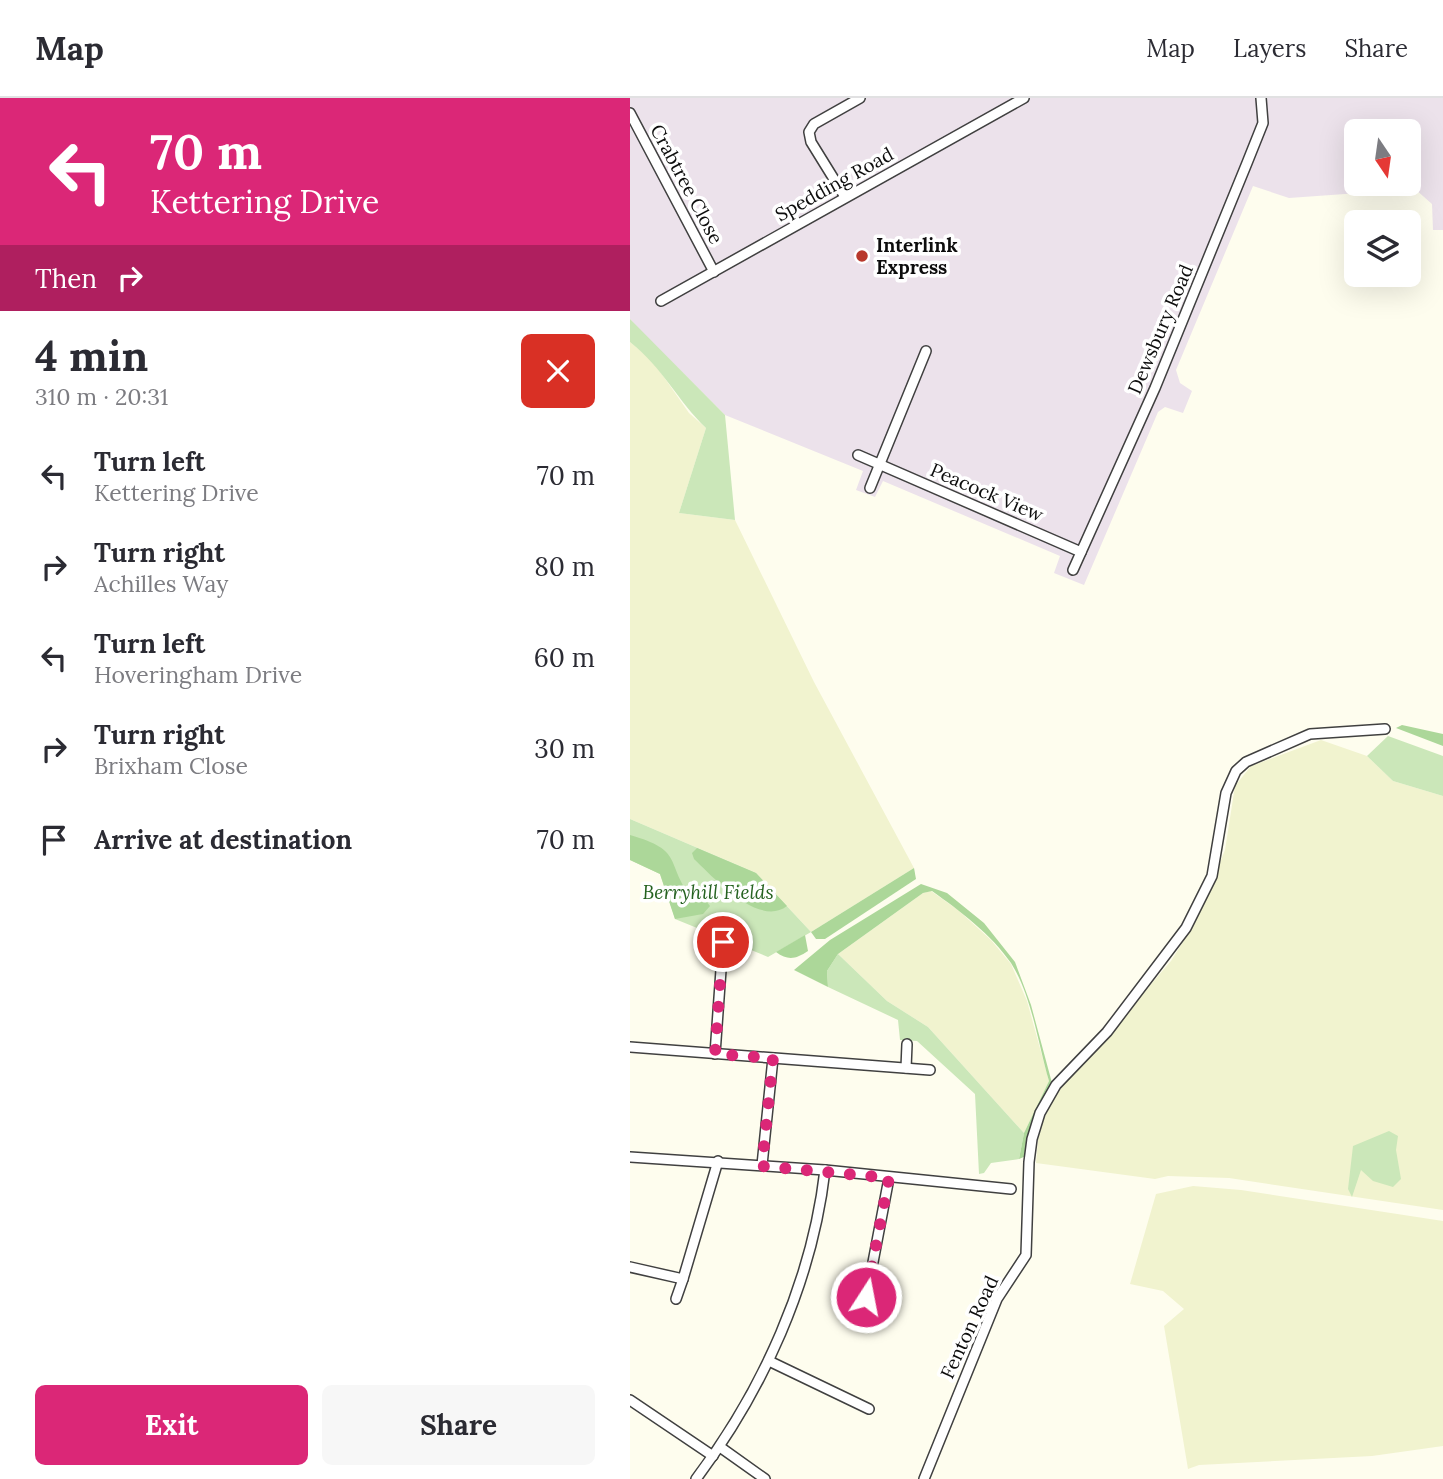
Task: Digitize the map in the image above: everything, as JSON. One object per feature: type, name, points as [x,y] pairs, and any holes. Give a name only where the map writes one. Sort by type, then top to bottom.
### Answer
[{"type":"street","points":[[845,197],[811,142],[809,132],[814,124],[860,98]]},
{"type":"street","name":"Spedding Road","points":[[661,301],[1024,98]]},
{"type":"street","name":"Dewsbury Road","points":[[1073,570],[1155,388],[1247,163],[1263,122],[1261,98]]},
{"type":"street","name":"Crabtree Close","points":[[630,113],[713,272]]},
{"type":"street","points":[[870,488],[926,351]]},
{"type":"street","name":"Peacock View","points":[[858,455],[1081,552]]},
{"type":"street","name":"Fenton Road","points":[[924,1479],[997,1299],[1026,1255],[1029,1162],[1032,1139],[1040,1113],[1056,1085],[1107,1032],[1186,928],[1212,876],[1226,793],[1236,771],[1246,762],[1310,734],[1385,729]]},
{"type":"street","points":[[715,1054],[723,942]]},
{"type":"street","points":[[709,963],[722,964]]},
{"type":"street","points":[[906,1068],[907,1044]]},
{"type":"street","points":[[630,1047],[930,1070]]},
{"type":"street","points":[[762,1166],[773,1058]]},
{"type":"street","points":[[630,1157],[825,1170],[1010,1189]]},
{"type":"street","points":[[676,1298],[718,1161]]},
{"type":"street","points":[[696,1479],[720,1447],[769,1361],[804,1269],[825,1170]]},
{"type":"street","points":[[862,1320],[889,1178]]},
{"type":"street","points":[[630,1267],[683,1279]]},
{"type":"street","points":[[769,1361],[869,1409]]},
{"type":"street","points":[[630,1400],[713,1456]]},
{"type":"street","points":[[720,1447],[765,1479]]},
{"type":"shaded area","points":[[630,98],[1443,98],[1443,230],[1433,230],[1432,204],[1421,194],[1421,119],[1344,119],[1344,194],[1289,198],[1253,186],[1176,370],[1180,383],[1192,391],[1183,413],[1165,407],[1158,412],[1084,585],[1054,573],[1060,556],[883,481],[875,497],[856,490],[863,471],[725,415],[630,319]]},
{"type":"green space","points":[[630,319],[725,415],[735,520],[679,513],[706,428],[652,362],[630,342]]},
{"type":"green space","points":[[630,342],[652,360],[689,413],[706,428],[679,513],[735,520],[814,682],[914,868],[811,932],[756,873],[630,819]]},
{"type":"green space","points":[[1402,725],[1443,734],[1443,746],[1396,728]]},
{"type":"green space","points":[[1388,736],[1443,756],[1443,796],[1393,781],[1367,756]]},
{"type":"green space","points":[[1321,740],[1367,756],[1393,781],[1443,796],[1443,1210],[1229,1178],[1168,1176],[1155,1179],[1036,1163],[1039,1129],[1056,1094],[1171,961],[1196,921],[1225,850],[1235,786],[1251,766]]},
{"type":"green space","name":"Berryhill Fields","points":[[630,819],[756,873],[811,932],[768,957],[675,919],[660,874],[630,860]]},
{"type":"green space","points":[[630,835],[659,846],[666,852],[692,899],[706,901],[710,906],[703,914],[675,919],[660,874],[630,860]]},
{"type":"green space","points":[[697,848],[756,873],[787,906],[776,911],[763,910],[737,898],[694,859],[692,853]]},
{"type":"green space","points":[[914,868],[916,879],[825,939],[816,939],[811,932]]},
{"type":"green space","points":[[921,884],[947,893],[984,923],[1015,962],[1031,1005],[1052,1083],[1026,1156],[1019,1159],[1024,1133],[1049,1081],[1029,1005],[1018,976],[1003,952],[975,924],[932,891],[923,893],[838,954],[827,971],[828,987],[794,970],[830,940]]},
{"type":"green space","points":[[931,891],[958,910],[991,940],[1011,964],[1027,1001],[1049,1081],[1024,1133],[928,1027],[887,1001],[838,954],[923,893]]},
{"type":"green space","points":[[805,935],[808,951],[804,954],[788,958],[776,952]]},
{"type":"green space","points":[[838,954],[887,1001],[928,1027],[1024,1133],[1019,1159],[991,1163],[984,1173],[979,1174],[975,1094],[917,1041],[900,1040],[898,1020],[828,987],[827,971]]},
{"type":"green space","points":[[1389,1131],[1398,1136],[1396,1150],[1401,1179],[1393,1187],[1373,1181],[1361,1170],[1352,1197],[1348,1189],[1353,1146]]},
{"type":"green space","points":[[1193,1186],[1241,1190],[1443,1221],[1443,1446],[1372,1456],[1199,1465],[1188,1469],[1164,1326],[1184,1309],[1163,1291],[1130,1284],[1156,1194]]},
{"type":"place","name":"Interlink Express","points":[[862,256]]},
{"type":"route","points":[[723,942],[715,1054],[773,1058],[762,1166],[889,1178],[866,1297]]}]
